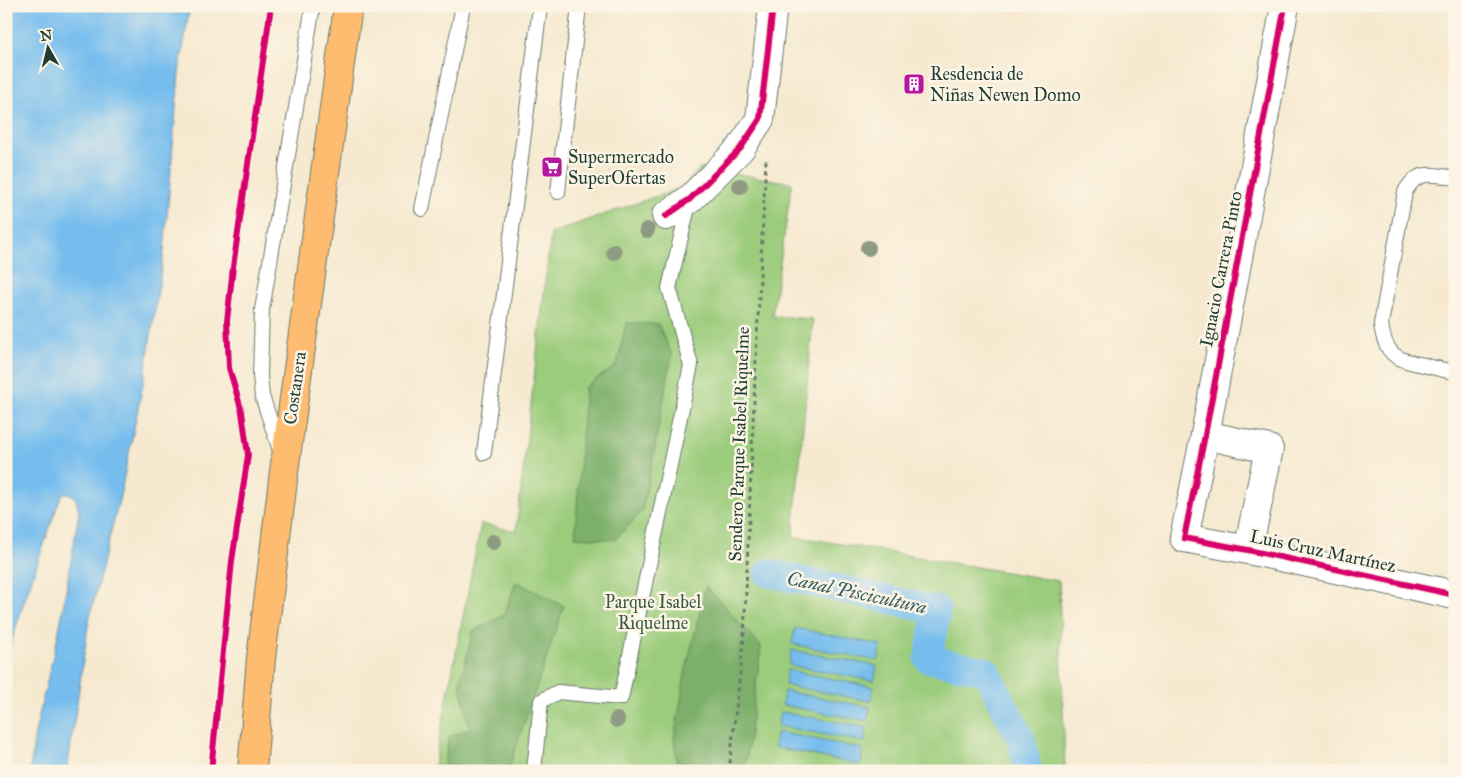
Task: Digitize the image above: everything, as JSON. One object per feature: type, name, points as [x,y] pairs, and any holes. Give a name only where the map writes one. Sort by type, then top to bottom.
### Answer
[{"type":"highway","name":"Costanera","points":[[252,771],[261,658],[285,464],[348,6]]},
{"type":"street","points":[[666,216],[690,199],[740,149],[760,119],[773,6]]},
{"type":"street","name":"Ignacio Carrera Pinto","points":[[1184,538],[1285,6]]},
{"type":"street","name":"Luis Cruz Martínez","points":[[1205,435],[1269,449],[1248,550]]},
{"type":"street","name":"Luis Cruz Martínez","points":[[1184,538],[1455,595]]},
{"type":"lane","points":[[285,464],[262,396],[260,376],[262,310],[313,6]]},
{"type":"lane","points":[[422,209],[463,6]]},
{"type":"lane","points":[[484,453],[540,6]]},
{"type":"lane","points":[[558,192],[579,6]]},
{"type":"lane","points":[[1455,178],[1437,174],[1422,175],[1409,185],[1405,192],[1381,324],[1382,336],[1394,355],[1404,361],[1455,372]]},
{"type":"lane","points":[[534,771],[541,701],[558,692],[621,698],[691,364],[669,288],[690,199]]},
{"type":"green space","name":"Parque Isabel Riquelme","points":[[699,168],[792,183],[772,316],[813,319],[793,536],[1059,581],[1065,771],[433,771],[481,524],[516,531],[551,233],[683,187]]},
{"type":"green space","points":[[626,323],[658,324],[672,355],[642,511],[615,540],[575,537],[585,387],[617,365]]},
{"type":"green space","points":[[516,582],[564,606],[508,771],[443,771],[449,737],[470,728],[460,683],[473,631],[504,615]]},
{"type":"green space","points":[[706,586],[761,646],[745,771],[678,771],[674,740],[686,669]]},
{"type":"water","points":[[6,6],[190,6],[179,73],[164,252],[145,374],[121,492],[89,620],[67,771],[30,771],[35,733],[60,626],[79,513],[75,498],[70,494],[62,494],[6,659]]},
{"type":"water","points":[[795,628],[881,645],[878,661],[792,644]]},
{"type":"water","points":[[791,650],[877,666],[874,681],[789,665]]},
{"type":"water","points":[[787,670],[874,687],[870,701],[785,685]]},
{"type":"water","points":[[784,691],[870,707],[867,721],[782,705]]},
{"type":"water","points":[[780,712],[866,727],[865,742],[778,726]]},
{"type":"water","points":[[777,732],[863,749],[861,765],[774,747]]},
{"type":"waterway","name":"Canal Piscicultura","points":[[768,573],[937,610],[928,659],[986,671],[1021,739],[1028,771]]},
{"type":"cycle path","points":[[211,771],[232,561],[248,455],[242,412],[229,368],[227,321],[233,267],[271,6]]},
{"type":"cycle path","points":[[666,216],[690,199],[740,149],[760,119],[773,6]]},
{"type":"cycle path","points":[[1285,6],[1184,538],[1455,595]]},
{"type":"place","name":"Resdencia de Niñas Newen Domo","points":[[914,84]]},
{"type":"place","name":"Supermercado SuperOfertas","points":[[552,167]]}]
